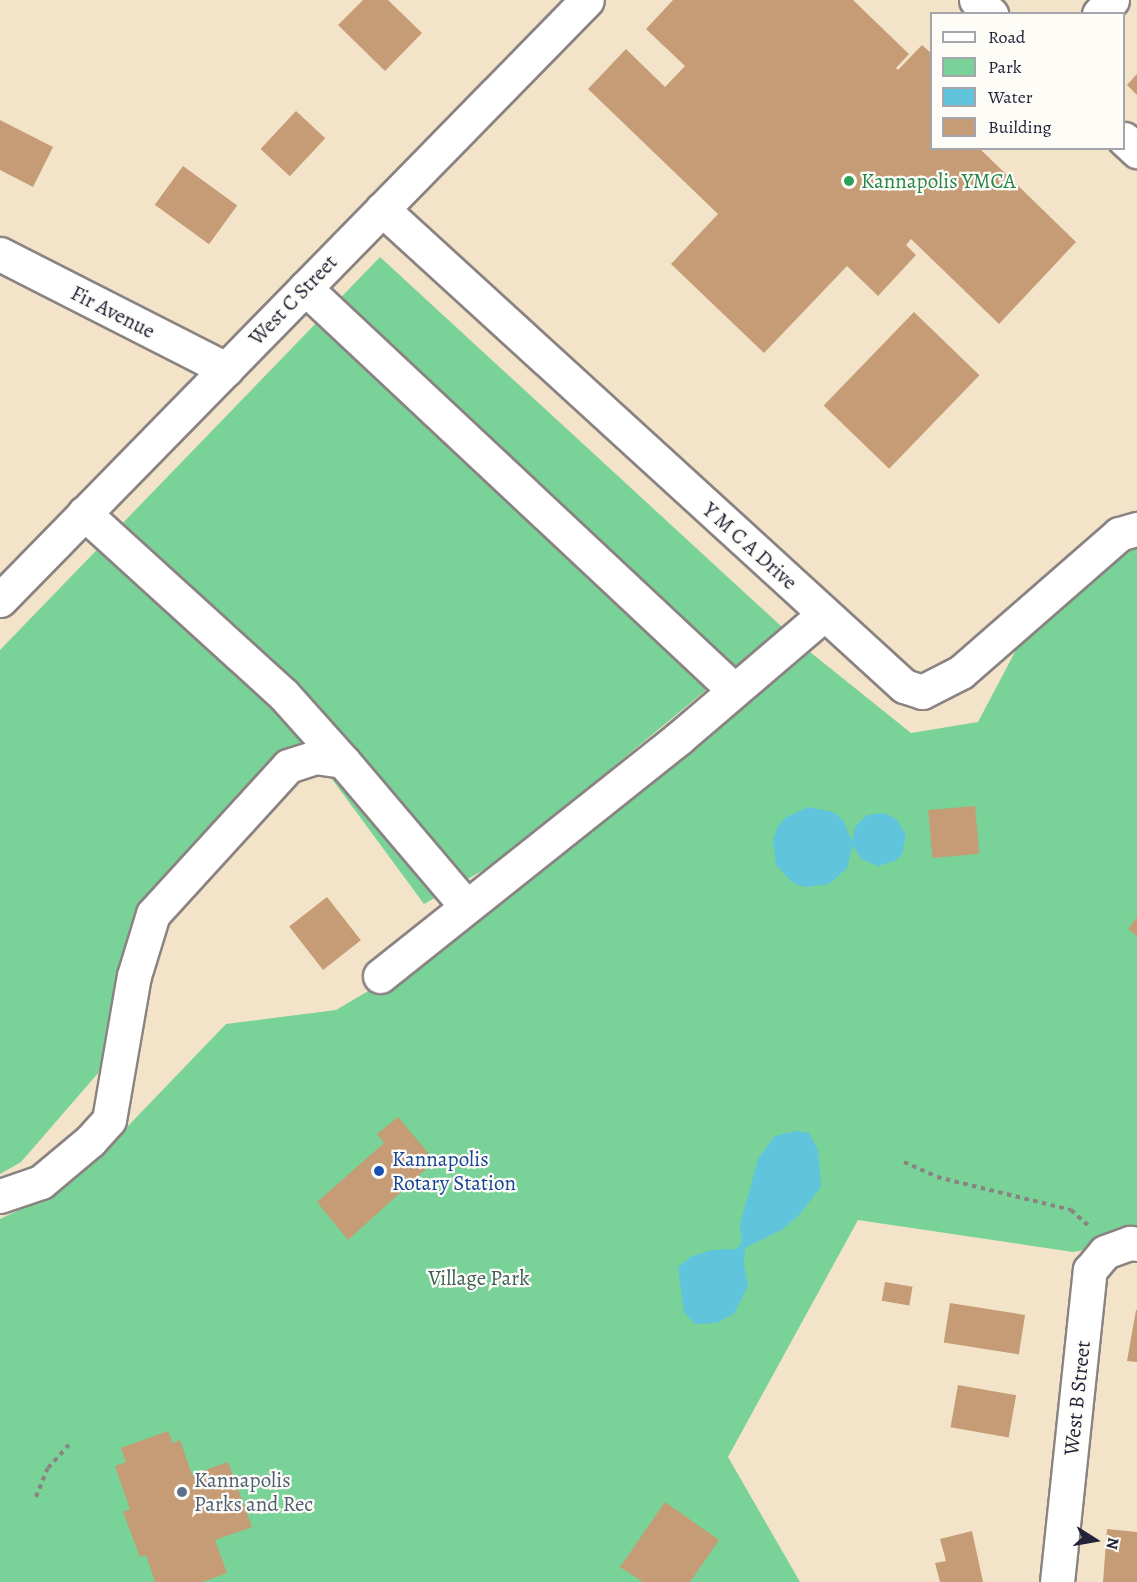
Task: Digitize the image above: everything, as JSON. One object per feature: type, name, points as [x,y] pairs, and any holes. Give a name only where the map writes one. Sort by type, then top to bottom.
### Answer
[{"type":"street","name":"West C Street","points":[[0,600],[587,0]]},
{"type":"street","points":[[976,0],[989,12]]},
{"type":"street","points":[[1101,12],[1112,0]]},
{"type":"street","points":[[1125,140],[1137,151]]},
{"type":"street","name":"Y M C A Drive","points":[[382,209],[904,686],[922,692],[961,672],[1119,534],[1137,529]]},
{"type":"street","name":"Fir Avenue","points":[[0,254],[226,369]]},
{"type":"street","points":[[305,288],[734,690]]},
{"type":"street","points":[[84,513],[284,695],[466,906]]},
{"type":"street","points":[[380,976],[734,690],[824,614]]},
{"type":"street","points":[[0,1196],[41,1182],[90,1141],[109,1120],[134,976],[153,914],[288,766],[315,757],[343,761]]},
{"type":"street","points":[[1105,1252],[1130,1243],[1137,1244]]},
{"type":"street","name":"West B Street","points":[[1057,1582],[1090,1270],[1105,1252]]},
{"type":"path","points":[[904,1162],[937,1177],[1071,1210],[1092,1230],[1105,1252]]},
{"type":"path","points":[[36,1497],[48,1468],[69,1445]]},
{"type":"green space","points":[[380,257],[782,627],[501,860],[424,904],[304,741],[132,924],[106,1064],[21,1162],[0,1174],[0,650]]},
{"type":"green space","name":"Village Park","points":[[1137,546],[1137,1240],[1073,1252],[858,1220],[728,1457],[800,1582],[0,1582],[0,1219],[44,1198],[128,1126],[226,1024],[336,1010],[448,944],[810,652],[911,733],[978,722],[1024,635],[1126,548]]},
{"type":"water","points":[[808,807],[833,812],[843,820],[852,841],[855,827],[867,815],[883,813],[891,816],[898,821],[906,836],[902,854],[895,861],[878,866],[861,859],[853,845],[847,868],[829,884],[805,887],[793,883],[776,865],[773,840],[777,828],[785,818]]},
{"type":"water","points":[[796,1131],[809,1133],[818,1150],[821,1187],[798,1216],[783,1229],[745,1248],[744,1265],[748,1286],[734,1314],[716,1323],[695,1324],[684,1312],[678,1267],[692,1256],[712,1250],[737,1249],[742,1241],[740,1225],[758,1159],[775,1136]]},
{"type":"building","points":[[363,0],[388,0],[422,33],[385,71],[338,25]]},
{"type":"building","name":"Kannapolis YMCA","points":[[673,0],[853,0],[909,54],[896,68],[898,70],[922,45],[930,52],[930,150],[981,150],[1076,242],[999,324],[911,239],[906,245],[916,255],[878,296],[847,266],[764,353],[671,264],[718,214],[588,89],[626,49],[665,87],[685,66],[646,29]]},
{"type":"building","points":[[1137,74],[1137,95],[1127,85]]},
{"type":"building","points":[[296,111],[325,138],[290,176],[261,149]]},
{"type":"building","points":[[0,120],[53,147],[33,187],[0,170]]},
{"type":"building","points":[[183,166],[237,205],[209,244],[155,205]]},
{"type":"building","points":[[914,312],[979,375],[889,469],[824,406]]},
{"type":"building","points":[[975,806],[979,854],[932,858],[928,810]]},
{"type":"building","points":[[327,897],[361,940],[323,970],[289,927]]},
{"type":"building","points":[[1137,917],[1137,936],[1128,929]]},
{"type":"building","points":[[398,1117],[435,1161],[348,1240],[317,1202],[384,1143],[377,1134]]},
{"type":"building","points":[[885,1282],[913,1287],[909,1306],[882,1301]]},
{"type":"building","points":[[950,1303],[1025,1315],[1019,1354],[944,1343]]},
{"type":"building","points":[[1137,1310],[1137,1362],[1127,1361]]},
{"type":"building","points":[[958,1385],[1016,1395],[1009,1438],[951,1427]]},
{"type":"building","name":"Kannapolis Parks and Rec","points":[[168,1431],[173,1443],[180,1440],[192,1475],[228,1462],[252,1527],[215,1540],[227,1573],[203,1582],[155,1582],[146,1555],[140,1557],[123,1512],[130,1509],[115,1466],[126,1462],[121,1448]]},
{"type":"building","points":[[665,1502],[719,1540],[690,1582],[643,1582],[620,1567]]},
{"type":"building","points":[[1107,1529],[1137,1532],[1137,1582],[1103,1582]]},
{"type":"building","points":[[972,1531],[983,1582],[940,1582],[935,1563],[946,1561],[940,1539]]},
{"type":"place","name":"Kannapolis YMCA","points":[[849,181]]},
{"type":"place","name":"Kannapolis Rotary Station","points":[[379,1171]]},
{"type":"place","name":"Kannapolis Parks and Rec","points":[[182,1492]]}]
